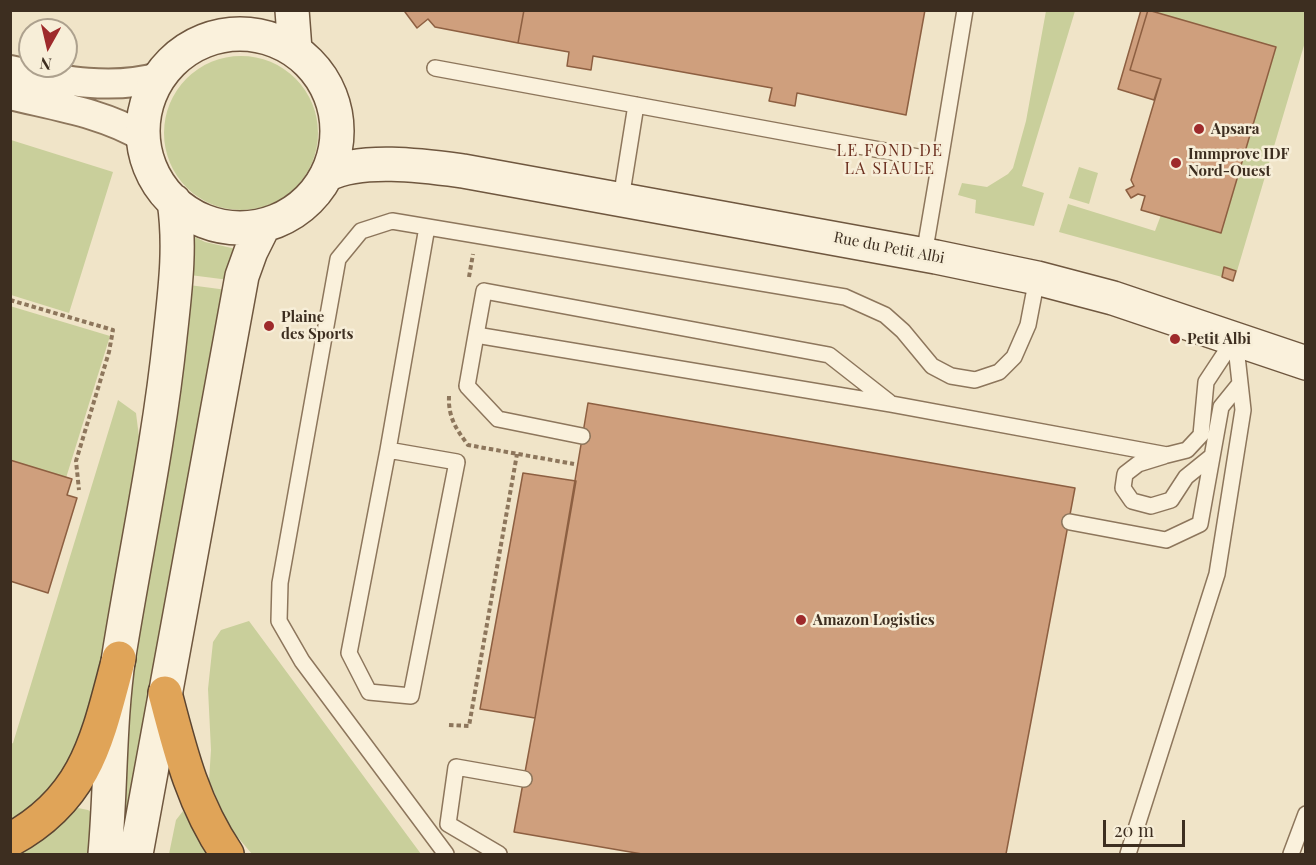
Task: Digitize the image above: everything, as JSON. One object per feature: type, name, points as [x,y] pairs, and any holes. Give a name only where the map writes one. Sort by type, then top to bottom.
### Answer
[{"type":"highway","points":[[10,840],[30,829],[50,813],[80,775],[92,750],[119,658]]},
{"type":"highway","points":[[165,693],[188,778],[205,818],[227,855]]},
{"type":"main road","points":[[194,45],[222,35],[267,37],[295,50],[316,69],[323,80],[334,105],[337,146],[327,175],[312,196],[302,206],[284,217],[264,225],[237,228],[210,223],[186,211],[159,184],[145,149],[143,121],[146,106],[159,77],[169,65],[194,45],[220,10]]},
{"type":"main road","points":[[292,10],[295,50]]},
{"type":"main road","name":"Rue du Petit Albi","points":[[337,122],[339,127],[360,142],[463,171]]},
{"type":"main road","name":"Rue du Petit Albi","points":[[327,175],[351,167],[367,165],[463,171],[924,255],[1036,278],[1113,298],[1305,363]]},
{"type":"main road","points":[[105,855],[111,730],[119,658],[165,377],[178,262],[174,201]]},
{"type":"main road","points":[[136,855],[242,276],[250,251],[264,225]]},
{"type":"street","points":[[10,70],[76,82],[108,85],[135,83],[159,77]]},
{"type":"street","points":[[10,95],[100,118],[128,128],[143,137]]},
{"type":"lane","points":[[924,255],[965,10]]},
{"type":"lane","points":[[435,68],[940,161]]},
{"type":"lane","points":[[621,199],[636,105]]},
{"type":"lane","points":[[446,855],[302,661],[279,621],[280,583],[338,260],[361,231],[392,221],[845,297],[885,315],[903,330],[932,366],[951,376],[975,380],[999,372],[1014,357],[1028,325],[1036,278]]},
{"type":"lane","points":[[388,450],[457,462],[411,696],[369,692],[349,653],[388,450],[427,227]]},
{"type":"lane","points":[[582,436],[498,419],[467,386],[484,291],[829,355],[891,404]]},
{"type":"lane","points":[[476,335],[891,404],[1167,455]]},
{"type":"lane","points":[[1128,855],[1217,574],[1243,410],[1238,386],[1234,338]]},
{"type":"lane","points":[[1212,456],[1186,477],[1171,500],[1150,506],[1132,501],[1123,488],[1125,474],[1138,464],[1187,450],[1201,435],[1206,382],[1234,338]]},
{"type":"lane","points":[[1070,522],[1166,540],[1200,524],[1221,407],[1238,386]]},
{"type":"lane","points":[[499,855],[448,824],[456,767],[524,779]]},
{"type":"lane","points":[[1291,855],[1305,814]]},
{"type":"path","points":[[10,300],[113,330],[109,352],[76,461],[79,490]]},
{"type":"path","points":[[449,725],[469,726],[518,454]]},
{"type":"green space","points":[[1046,11],[1075,11],[1022,186],[1044,193],[1034,226],[975,213],[976,200],[958,195],[962,183],[987,187],[1008,174],[1013,168],[1026,121]]},
{"type":"green space","points":[[1150,11],[1305,11],[1305,42],[1237,271],[1225,268],[1222,277],[1059,232],[1068,204],[1155,231],[1161,215],[1221,233],[1276,47]]},
{"type":"green space","points":[[241,56],[256,57],[270,62],[284,69],[295,79],[305,90],[312,104],[317,118],[317,148],[312,162],[305,176],[295,187],[284,197],[270,204],[256,209],[241,210],[226,209],[212,204],[198,197],[187,187],[177,176],[170,162],[165,148],[164,133],[165,118],[170,104],[177,90],[187,79],[198,69],[212,62],[226,57]]},
{"type":"green space","points":[[11,140],[113,172],[69,313],[11,295]]},
{"type":"green space","points":[[1079,167],[1098,173],[1089,204],[1069,198]]},
{"type":"green space","points":[[193,236],[205,242],[236,249],[229,280],[190,275]]},
{"type":"green space","points":[[189,285],[227,290],[120,854],[119,750]]},
{"type":"green space","points":[[10,306],[110,336],[66,478],[11,460]]},
{"type":"green space","points":[[118,400],[136,413],[140,445],[90,722],[49,797],[11,825],[11,744]]},
{"type":"green space","points":[[249,621],[421,854],[252,854],[229,827],[209,780],[211,750],[208,689],[213,642],[221,630]]},
{"type":"green space","points":[[78,808],[88,810],[95,815],[97,854],[11,854],[67,812]]},
{"type":"green space","points":[[183,811],[207,854],[169,854],[176,820]]},
{"type":"building","points":[[406,10],[524,10],[518,43],[435,27],[428,19],[417,28],[405,12]]},
{"type":"building","points":[[524,10],[925,10],[906,115],[797,93],[795,106],[769,101],[772,88],[593,56],[591,70],[567,66],[569,52],[518,43]]},
{"type":"building","points":[[1141,10],[1148,10],[1130,70],[1161,79],[1154,100],[1118,89]]},
{"type":"building","name":"Apsara","points":[[1148,10],[1276,47],[1221,233],[1141,210],[1145,196],[1138,194],[1131,198],[1126,190],[1134,186],[1131,180],[1161,79],[1130,70]]},
{"type":"building","points":[[1224,267],[1236,271],[1233,281],[1222,277]]},
{"type":"building","name":"Amazon Logistics","points":[[588,403],[1075,488],[1006,854],[642,854],[514,832]]},
{"type":"building","points":[[10,460],[72,479],[67,495],[77,498],[48,593],[10,581]]},
{"type":"building","points":[[523,473],[576,481],[535,718],[480,709]]},
{"type":"place","name":"Apsara","points":[[1199,129]]},
{"type":"place","name":"Immprove IDF Nord-Ouest","points":[[1176,163]]},
{"type":"place","name":"Plaine des Sports","points":[[269,326]]},
{"type":"place","name":"Petit Albi","points":[[1175,339]]},
{"type":"place","name":"Amazon Logistics","points":[[801,620]]},
{"type":"district","name":"LE FOND DE LA SIAULE","points":[[890,160]]}]
